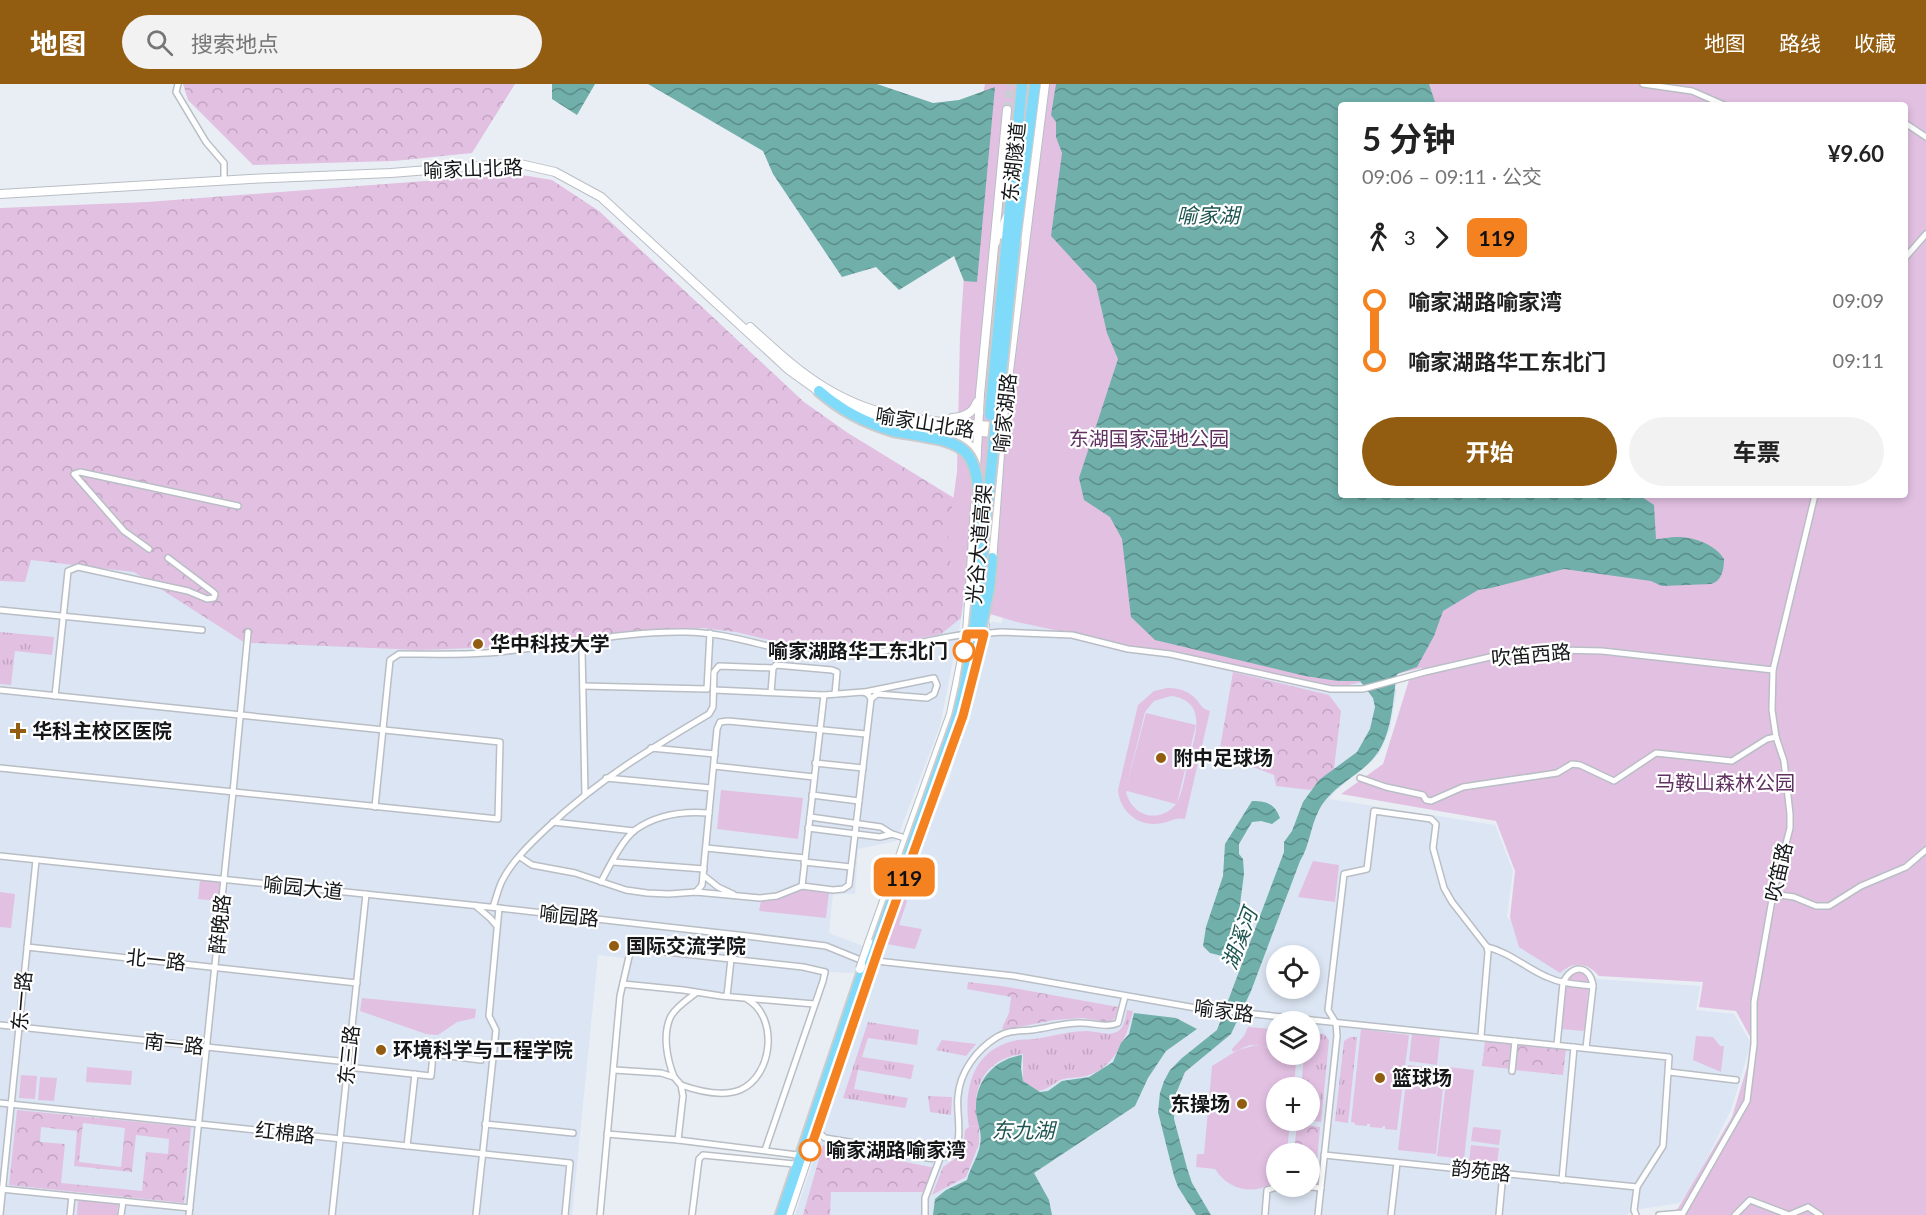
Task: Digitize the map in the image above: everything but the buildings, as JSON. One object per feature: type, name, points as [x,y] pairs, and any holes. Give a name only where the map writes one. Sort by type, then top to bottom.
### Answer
[{"type":"highway","name":"东湖隧道","points":[[1016,241],[1009,213],[1022,84]]},
{"type":"highway","name":"东湖隧道","points":[[1016,241],[1035,84]]},
{"type":"highway","name":"光谷大道高架","points":[[783,1215],[884,910],[955,716],[972,624],[980,522],[1016,241]]},
{"type":"highway","name":"光谷大道高架","points":[[783,1215],[880,930],[958,717],[975,624],[1016,241]]},
{"type":"highway","points":[[819,391],[850,415],[864,422],[893,431],[940,439],[965,451],[974,464],[978,479],[980,522]]},
{"type":"highway","points":[[965,686],[974,665],[989,589],[992,558]]},
{"type":"main road","name":"喻家湖路","points":[[783,1215],[817,1131],[871,969],[963,716],[984,634],[992,585],[992,558],[1016,241],[1045,84]]},
{"type":"main road","name":"喻家湖路","points":[[783,1215],[795,1159],[868,943],[951,714],[967,634],[980,394],[1006,110]]},
{"type":"main road","name":"喻家山北路","points":[[0,189],[391,168],[516,158],[557,167],[604,193],[796,369],[834,394],[913,422]]},
{"type":"main road","name":"喻家山北路","points":[[0,194],[391,173],[516,163],[555,171],[601,197],[789,370],[819,391],[861,412],[913,422],[1002,430]]},
{"type":"main road","points":[[994,248],[1009,213]]},
{"type":"main road","points":[[913,422],[964,416],[975,409],[980,394]]},
{"type":"main road","points":[[913,422],[964,440],[975,452],[976,463]]},
{"type":"street","points":[[178,84],[176,92],[206,142],[225,163],[224,176]]},
{"type":"street","points":[[1643,84],[1692,91],[1717,102]]},
{"type":"street","points":[[1908,125],[1926,137]]},
{"type":"street","points":[[1908,255],[1926,234]]},
{"type":"street","points":[[149,549],[124,531],[74,474],[80,472],[237,506]]},
{"type":"street","name":"吹笛路","points":[[1659,1215],[1684,1214],[1747,1101],[1754,1044],[1754,1002],[1773,894],[1790,821],[1784,760],[1776,736],[1771,696],[1773,670],[1814,498]]},
{"type":"street","points":[[55,696],[68,572],[78,567],[214,598],[213,592],[168,558]]},
{"type":"street","points":[[0,610],[202,630]]},
{"type":"street","name":"醉晚路","points":[[190,1212],[248,632]]},
{"type":"street","name":"吹笛西路","points":[[383,730],[390,660],[393,656],[399,654],[486,653],[642,633],[710,633],[822,656],[844,657],[871,654],[967,634],[1001,632],[1072,635],[1318,687],[1363,689],[1490,657],[1540,650],[1588,650],[1773,670]]},
{"type":"street","points":[[583,686],[707,688],[710,633]]},
{"type":"street","points":[[582,651],[585,794]]},
{"type":"street","points":[[476,1215],[496,1030],[489,1016],[497,926],[496,908],[502,881],[520,856],[553,822],[585,794],[651,748],[709,714],[713,707],[714,672],[719,666],[773,668],[776,665],[832,670],[837,672],[835,694]]},
{"type":"street","points":[[771,692],[773,668]]},
{"type":"street","points":[[714,690],[824,695],[863,692],[934,678],[937,685],[934,694],[927,698],[877,694],[871,699]]},
{"type":"street","points":[[0,690],[500,742],[498,819],[0,768]]},
{"type":"street","points":[[520,856],[532,865],[575,873],[626,890],[647,893],[696,892],[760,898],[777,896],[802,886],[843,889],[849,885],[871,699],[863,692]]},
{"type":"street","points":[[802,886],[824,695]]},
{"type":"street","points":[[709,714],[720,722],[866,734]]},
{"type":"street","points":[[696,892],[702,885],[704,872],[708,813],[720,722]]},
{"type":"street","points":[[375,807],[383,730]]},
{"type":"street","points":[[1360,778],[1386,787],[1423,795],[1426,800],[1431,801],[1463,787],[1557,773],[1572,764],[1580,765],[1614,781],[1656,753],[1731,761],[1776,736]]},
{"type":"street","points":[[651,748],[715,754]]},
{"type":"street","points":[[815,763],[862,768]]},
{"type":"street","points":[[714,766],[814,777]]},
{"type":"street","points":[[606,778],[711,788]]},
{"type":"street","points":[[812,795],[859,801]]},
{"type":"street","points":[[1318,1215],[1336,1023],[1328,1010],[1344,874],[1367,869],[1374,811],[1431,819],[1436,824],[1433,848],[1444,888],[1487,947],[1481,1036]]},
{"type":"street","points":[[601,882],[634,831],[662,817],[685,813],[708,813]]},
{"type":"street","points":[[810,818],[881,827],[905,838]]},
{"type":"street","points":[[553,822],[634,831]]},
{"type":"street","points":[[808,828],[880,837],[892,834]]},
{"type":"street","points":[[706,848],[851,867]]},
{"type":"street","points":[[1773,894],[1794,897],[1816,906],[1829,906],[1862,886],[1906,867],[1926,850]]},
{"type":"street","name":"喻园大道","points":[[0,856],[496,908]]},
{"type":"street","name":"东一路","points":[[0,1214],[36,860]]},
{"type":"street","points":[[613,862],[704,872],[718,887],[737,895]]},
{"type":"street","name":"东三路","points":[[332,1215],[366,894]]},
{"type":"street","points":[[475,906],[497,926]]},
{"type":"street","name":"喻园路","points":[[496,908],[826,946],[852,957]]},
{"type":"street","name":"北一路","points":[[27,947],[357,983]]},
{"type":"street","points":[[1487,947],[1497,949],[1563,983],[1593,986]]},
{"type":"street","points":[[600,1215],[620,996],[631,948],[803,967],[825,972],[824,981],[814,1004],[765,1150]]},
{"type":"street","name":"喻家路","points":[[852,957],[1014,976],[1251,1015],[1481,1036],[1669,1057],[1669,1072]]},
{"type":"street","points":[[727,996],[731,959]]},
{"type":"street","points":[[1557,1045],[1563,983],[1566,975],[1573,970],[1581,969],[1587,971],[1592,977],[1593,986],[1586,1048]]},
{"type":"street","points":[[623,984],[814,1004]]},
{"type":"street","points":[[678,1140],[683,1096],[681,1085],[674,1077],[668,1059],[669,1025],[672,1014],[696,993]]},
{"type":"street","points":[[817,1131],[825,1138],[903,1151],[927,1158],[940,1158],[956,1149],[960,1136],[957,1112],[960,1086],[972,1059],[985,1046],[999,1036],[1015,1030],[1033,1030],[1080,1022],[1112,1025],[1118,1023],[1125,996]]},
{"type":"street","points":[[681,1085],[706,1092],[734,1092],[750,1084],[757,1075],[766,1059],[767,1028],[757,1007],[750,1000],[743,998]]},
{"type":"street","name":"南一路","points":[[0,1025],[207,1047],[415,1074]]},
{"type":"street","points":[[1512,1071],[1515,1041]]},
{"type":"street","points":[[1562,1180],[1574,1047]]},
{"type":"street","points":[[408,1146],[415,1074],[430,1076],[433,1054],[481,1060]]},
{"type":"street","points":[[614,1070],[661,1073],[674,1077]]},
{"type":"street","points":[[1636,1215],[1634,1210],[1637,1187],[1663,1146],[1669,1072],[1736,1080]]},
{"type":"street","name":"红棉路","points":[[0,1103],[570,1163],[565,1215]]},
{"type":"street","points":[[485,1124],[573,1133]]},
{"type":"street","points":[[608,1134],[765,1150],[795,1159]]},
{"type":"street","points":[[692,1215],[699,1159],[703,1155],[795,1159]]},
{"type":"street","name":"韵苑路","points":[[1324,1155],[1637,1187]]},
{"type":"street","points":[[925,1215],[925,1198],[940,1158]]},
{"type":"street","points":[[1391,1215],[1396,1162]]},
{"type":"street","points":[[1499,1215],[1503,1173]]},
{"type":"street","points":[[1,1189],[123,1201],[190,1212]]},
{"type":"street","points":[[70,1215],[72,1196]]},
{"type":"street","points":[[1265,1215],[1266,1197]]},
{"type":"street","points":[[1735,1215],[1750,1200],[1789,1215],[1808,1207],[1820,1215]]},
{"type":"street","points":[[121,1215],[123,1201]]},
{"type":"shaded area","name":"华中科技大学","points":[[1338,108],[1338,498],[1341,498],[1371,680],[1397,690],[1390,729],[1379,754],[1329,799],[1495,825],[1513,871],[1507,917],[1570,969],[1581,966],[1592,972],[1597,979],[1700,986],[1696,1010],[1734,1014],[1751,1043],[1731,1110],[1698,1176],[1680,1203],[1634,1210],[1626,1215],[795,1215],[878,969],[852,973],[830,972],[816,1004],[623,982],[625,958],[598,955],[572,1215],[0,1215],[0,410],[968,584],[940,726],[896,841],[858,849],[855,894],[833,893],[829,933],[882,953],[913,863],[949,782],[991,622],[1002,623],[1015,467]]},
{"type":"green space","points":[[183,84],[515,84],[472,153],[394,161],[253,165],[188,100]]},
{"type":"green space","points":[[985,84],[1926,84],[1926,1215],[1674,1215],[1732,1117],[1754,1044],[1736,1011],[1699,1007],[1703,982],[1599,976],[1590,968],[1580,965],[1570,966],[1560,973],[1519,947],[1510,917],[1515,871],[1496,821],[1341,794],[1383,764],[1409,680],[1419,674],[1422,668],[1331,689],[1017,622],[990,614],[963,594],[951,569],[948,536],[957,472],[960,336],[972,152]]},
{"type":"green space","points":[[516,174],[552,180],[599,211],[804,402],[848,433],[959,501],[972,523],[961,618],[941,634],[864,650],[839,652],[812,650],[736,632],[703,628],[643,630],[499,647],[420,650],[242,641],[134,572],[31,560],[25,582],[0,581],[0,208],[147,202]]},
{"type":"green space","points":[[0,632],[54,637],[52,655],[15,651],[11,685],[0,684]]},
{"type":"green space","points":[[1233,672],[1329,695],[1341,711],[1333,777],[1310,790],[1276,786],[1274,775],[1219,754]]},
{"type":"green space","points":[[1174,688],[1189,693],[1203,708],[1210,711],[1185,819],[1154,824],[1146,823],[1132,817],[1122,805],[1118,790],[1138,705],[1154,691]],"holes":[[[1171,696],[1183,699],[1191,705],[1195,712],[1196,725],[1146,713],[1126,788],[1145,712],[1154,701]],[[1196,725],[1182,788],[1177,803]],[[1127,791],[1176,804],[1162,814],[1147,815],[1134,807],[1129,801]]]},
{"type":"green space","points":[[721,790],[803,798],[798,839],[717,829]]},
{"type":"green space","points":[[1313,861],[1339,865],[1335,902],[1298,897]]},
{"type":"green space","points":[[200,880],[221,881],[218,901],[198,899]]},
{"type":"green space","points":[[801,889],[829,892],[826,918],[759,911],[761,901],[776,900]]},
{"type":"green space","points":[[0,892],[15,894],[11,928],[0,927]]},
{"type":"green space","points":[[902,897],[907,901],[899,925],[922,929],[915,949],[886,944]]},
{"type":"green space","points":[[1577,972],[1583,972],[1589,977],[1585,1031],[1561,1029],[1565,989]]},
{"type":"green space","points":[[968,982],[1118,1007],[1115,1018],[1110,1022],[1083,1018],[1054,1020],[1004,1030],[1002,1028],[1009,1013],[1011,997],[967,989]]},
{"type":"green space","points":[[362,998],[476,1009],[475,1018],[457,1022],[438,1035],[426,1034],[360,1011]]},
{"type":"green space","points":[[1127,1010],[1133,1011],[1123,1041],[1112,1059],[1096,1072],[1083,1077],[1063,1079],[1038,1091],[1023,1081],[1023,1054],[998,1062],[989,1069],[978,1088],[976,1113],[979,1126],[969,1127],[970,1084],[981,1061],[991,1051],[1003,1044],[1018,1040],[1038,1039],[1064,1033],[1091,1031],[1115,1033],[1123,1025]]},
{"type":"green space","points":[[868,1022],[919,1030],[917,1045],[868,1038],[862,1057],[914,1065],[911,1079],[858,1070],[854,1089],[908,1098],[905,1108],[843,1098]]},
{"type":"green space","points":[[1248,1027],[1266,1029],[1266,1047],[1250,1045],[1233,1052],[1232,1049],[1244,1036]]},
{"type":"green space","name":"篮球场","points":[[1361,1029],[1409,1035],[1397,1130],[1385,1129],[1385,1126],[1370,1127],[1370,1124],[1355,1125],[1351,1122]]},
{"type":"green space","points":[[1320,1034],[1324,1034],[1329,1040],[1321,1122],[1320,1077],[1302,1077],[1303,1065],[1320,1065]]},
{"type":"green space","points":[[1412,1034],[1440,1037],[1437,1065],[1409,1061]]},
{"type":"green space","points":[[1696,1036],[1713,1037],[1720,1046],[1724,1046],[1721,1072],[1693,1060]]},
{"type":"green space","points":[[1350,1037],[1357,1037],[1348,1123],[1335,1121],[1344,1041]]},
{"type":"green space","points":[[942,1040],[976,1044],[966,1056],[936,1050]]},
{"type":"green space","points":[[1485,1040],[1514,1043],[1511,1069],[1482,1066]]},
{"type":"green space","points":[[1518,1045],[1566,1049],[1563,1075],[1515,1070]]},
{"type":"green space","name":"东操场","points":[[1263,1046],[1266,1047],[1266,1065],[1296,1065],[1295,1077],[1266,1077],[1266,1131],[1289,1131],[1288,1143],[1266,1143],[1266,1187],[1260,1189],[1243,1189],[1227,1182],[1215,1169],[1196,1167],[1197,1154],[1204,1154],[1212,1066],[1238,1050]]},
{"type":"green space","points":[[1408,1065],[1445,1069],[1436,1154],[1398,1150]]},
{"type":"green space","points":[[87,1067],[132,1071],[131,1085],[86,1082]]},
{"type":"green space","points":[[1448,1067],[1474,1070],[1464,1159],[1437,1156]]},
{"type":"green space","points":[[21,1075],[37,1076],[35,1099],[19,1098]]},
{"type":"green space","points":[[40,1077],[57,1078],[54,1101],[38,1100]]},
{"type":"green space","points":[[928,1096],[952,1097],[951,1115],[930,1112]]},
{"type":"green space","points":[[17,1110],[191,1127],[184,1203],[9,1185]],"holes":[[[83,1123],[125,1128],[121,1167],[79,1162]],[[41,1127],[77,1131],[74,1166],[132,1172],[136,1135],[169,1139],[168,1154],[146,1152],[142,1191],[61,1183],[65,1144],[40,1142]]]},
{"type":"green space","points":[[979,1126],[979,1144],[966,1177],[932,1195],[943,1167],[956,1158],[963,1149],[965,1130]]},
{"type":"green space","points":[[1473,1127],[1501,1130],[1499,1145],[1471,1141]]},
{"type":"green space","points":[[1296,1131],[1320,1131],[1319,1143],[1295,1143]]},
{"type":"green space","points":[[823,1145],[935,1168],[923,1192],[831,1192],[830,1215],[803,1215]]},
{"type":"green space","points":[[1471,1145],[1499,1148],[1497,1165],[1469,1162]]},
{"type":"green space","points":[[78,1200],[118,1204],[117,1215],[77,1215]]},
{"type":"water","points":[[552,84],[595,84],[577,115],[552,99]]},
{"type":"water","points":[[648,84],[877,84],[933,103],[959,100],[995,87],[977,282],[964,281],[954,256],[899,290],[876,267],[842,277],[773,174],[763,151]]},
{"type":"water","name":"喻家湖","points":[[1056,84],[1429,84],[1435,102],[1338,102],[1338,498],[1644,498],[1654,505],[1656,539],[1683,537],[1697,540],[1716,550],[1724,559],[1720,577],[1711,584],[1662,586],[1651,581],[1564,569],[1478,590],[1443,611],[1434,636],[1417,667],[1397,674],[1391,719],[1379,751],[1365,767],[1330,795],[1319,810],[1268,945],[1266,945],[1266,951],[1251,991],[1231,1034],[1185,1072],[1175,1096],[1174,1119],[1187,1168],[1192,1183],[1211,1215],[1196,1215],[1178,1187],[1158,1112],[1160,1093],[1170,1070],[1217,1030],[1284,852],[1284,842],[1292,831],[1303,802],[1319,780],[1357,752],[1370,729],[1375,707],[1373,698],[1360,681],[1338,681],[1305,676],[1155,640],[1131,617],[1122,539],[1110,517],[1084,500],[1079,478],[1118,359],[1107,333],[1096,285],[1051,236],[1062,153],[1056,137],[1056,122],[1051,115]]},
{"type":"water","points":[[1252,801],[1270,804],[1276,809],[1280,818],[1272,824],[1261,821],[1252,822],[1239,844],[1244,874],[1235,942],[1226,957],[1210,953],[1203,946],[1206,927],[1223,876],[1225,844]]},
{"type":"water","name":"东九湖","points":[[1134,1013],[1176,1018],[1197,1029],[1166,1051],[1148,1078],[1135,1106],[1034,1173],[1049,1200],[1052,1215],[933,1215],[935,1199],[946,1190],[967,1180],[978,1154],[981,1136],[976,1113],[977,1099],[979,1089],[988,1073],[1003,1061],[1022,1055],[1023,1081],[1040,1092],[1048,1091],[1062,1081],[1089,1077],[1113,1062],[1121,1043],[1129,1034]]},
{"type":"tunnel","points":[[1007,110],[1010,84]]},
{"type":"bus line","name":"119","points":[[810,1150],[917,840],[963,716],[984,634],[967,634],[964,651]]},
{"type":"place","name":"华中科技大学","points":[[478,644]]},
{"type":"place","name":"喻家湖路华工东北门","points":[[964,651]]},
{"type":"place","name":"华科主校区医院","points":[[18,731]]},
{"type":"place","name":"附中足球场","points":[[1161,758]]},
{"type":"place","name":"国际交流学院","points":[[614,946]]},
{"type":"place","name":"环境科学与工程学院","points":[[381,1050]]},
{"type":"place","name":"篮球场","points":[[1380,1078]]},
{"type":"place","name":"东操场","points":[[1242,1104]]},
{"type":"place","name":"喻家湖路喻家湾","points":[[810,1150]]},
{"type":"park label","name":"东湖国家湿地公园","points":[[1149,439]]},
{"type":"park label","name":"马鞍山森林公园","points":[[1725,783]]},
{"type":"water label","name":"湖溪河","points":[[1240,939]]}]
